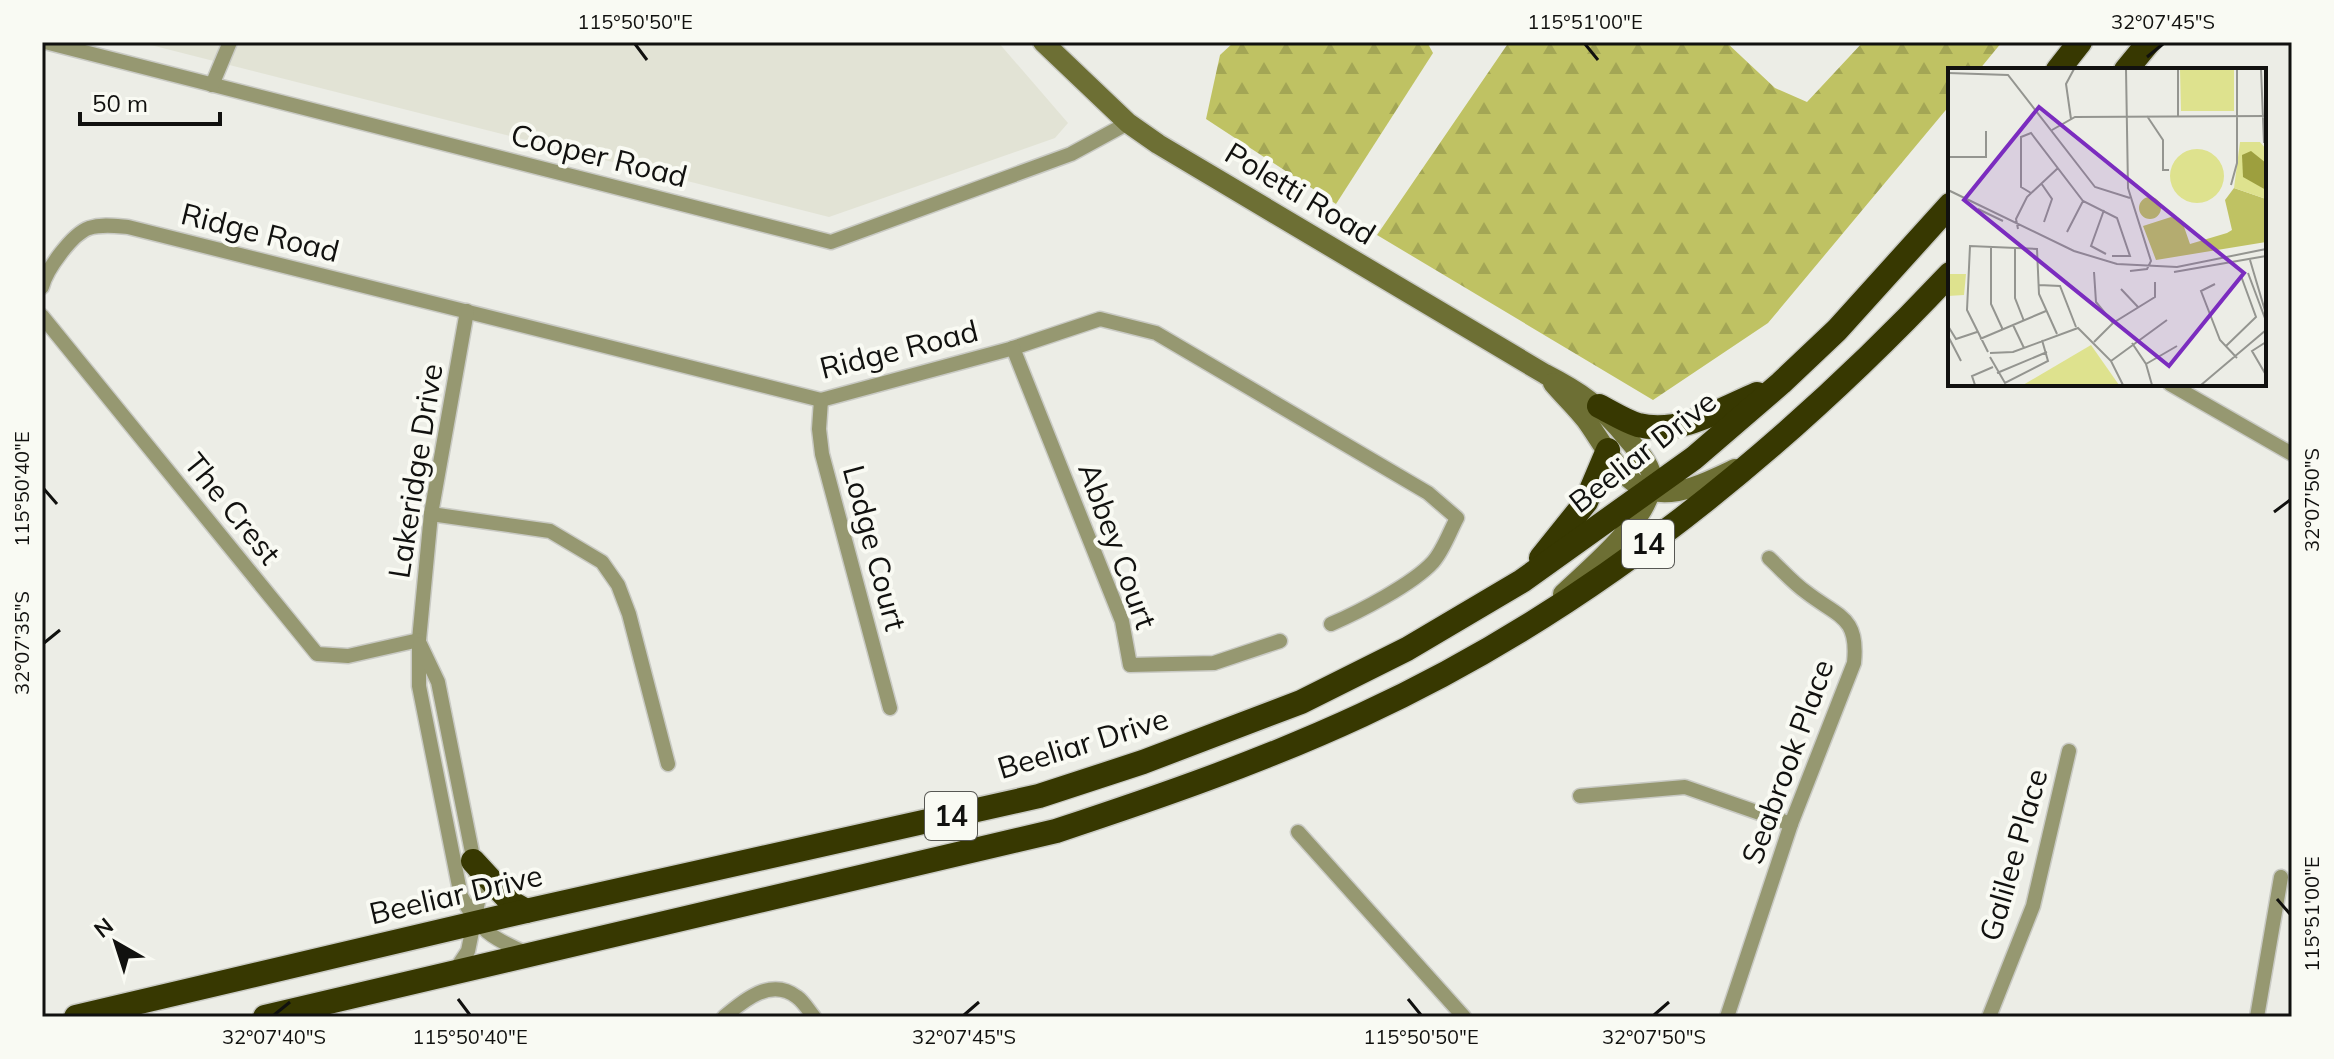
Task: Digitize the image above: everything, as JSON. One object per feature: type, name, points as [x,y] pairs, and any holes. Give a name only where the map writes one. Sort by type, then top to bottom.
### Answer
[{"type":"highway","points":[[2060,68],[2080,42]]},
{"type":"highway","points":[[2128,68],[2149,42]]},
{"type":"highway","name":"Beeliar Drive","points":[[76,1017],[526,911],[1039,796],[1143,762],[1301,702],[1407,649],[1522,581],[1694,458],[1781,383],[1873,292],[1948,207]]},
{"type":"highway","name":"14","points":[[265,1017],[1056,831],[1147,801],[1320,734],[1431,681],[1534,621],[1649,544],[1757,460],[1866,361],[1948,276]]},
{"type":"highway","points":[[1599,406],[1635,424],[1663,428],[1686,424],[1781,383]]},
{"type":"highway","points":[[1522,581],[1586,502],[1608,450]]},
{"type":"highway","points":[[473,861],[512,903],[526,911]]},
{"type":"main road","name":"Poletti Road","points":[[1043,42],[1128,123],[1158,144],[1599,406],[1651,471],[1650,491],[1628,478],[1584,418],[1545,374]]},
{"type":"main road","points":[[1534,621],[1591,568],[1642,512],[1650,491],[1667,493],[1709,481],[1757,460]]},
{"type":"street","name":"Cooper Road","points":[[45,42],[831,242],[1071,154],[1128,123]]},
{"type":"street","points":[[212,85],[230,42]]},
{"type":"street","name":"Ridge Road","points":[[42,287],[60,254],[85,229],[103,225],[128,227],[821,400],[1013,348],[1100,319],[1156,333],[1428,493],[1457,518],[1434,561],[1352,615],[1331,624]]},
{"type":"street","name":"Lakeridge Drive","points":[[467,311],[431,514],[419,640],[419,686],[461,896],[476,923]]},
{"type":"street","name":"The Crest","points":[[42,316],[317,654],[348,656],[419,640]]},
{"type":"street","name":"Abbey Court","points":[[1013,348],[1122,621],[1130,665],[1214,663],[1280,641]]},
{"type":"street","points":[[2173,386],[2292,454]]},
{"type":"street","name":"Lodge Court","points":[[821,400],[819,429],[822,454],[890,708]]},
{"type":"street","points":[[431,514],[550,531],[602,562],[618,585],[629,614],[668,764]]},
{"type":"street","name":"Seabrook Place","points":[[1727,1017],[1791,824],[1854,663],[1857,640],[1845,618],[1804,591],[1769,558]]},
{"type":"street","name":"Lakeridge Drive","points":[[419,640],[438,682],[480,892],[468,951],[454,972]]},
{"type":"street","name":"Galilee Place","points":[[1989,1017],[2033,906],[2069,751]]},
{"type":"street","points":[[1580,796],[1685,787],[1791,824]]},
{"type":"street","points":[[1298,832],[1464,1017]]},
{"type":"street","points":[[2257,1017],[2281,877]]},
{"type":"street","points":[[476,923],[496,940],[530,954]]},
{"type":"street","points":[[724,1017],[754,994],[769,988],[797,997],[814,1017]]},
{"type":"shaded area","points":[[139,42],[998,42],[1068,123],[1055,138],[829,217]]},
{"type":"green space","points":[[1234,42],[1427,42],[1433,53],[1336,204],[1206,119],[1220,55]]},
{"type":"green space","points":[[1509,42],[1726,42],[1775,88],[1807,102],[1863,42],[2002,42],[1981,68],[1948,68],[1948,107],[1768,323],[1653,400],[1377,235]]}]
